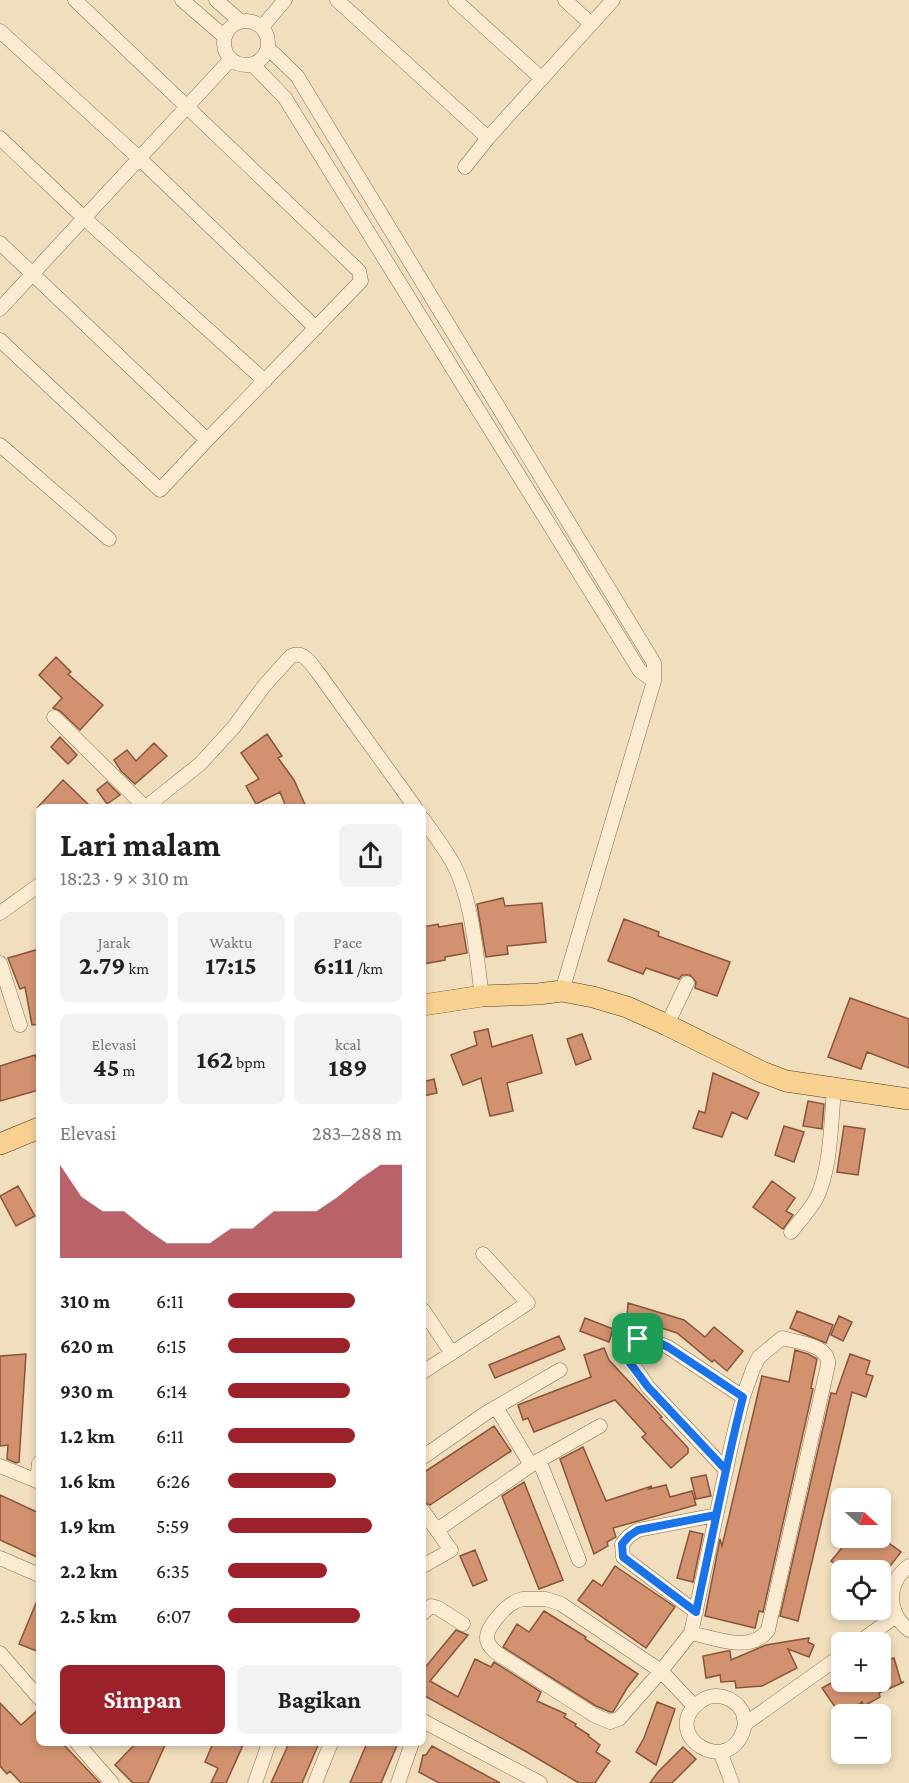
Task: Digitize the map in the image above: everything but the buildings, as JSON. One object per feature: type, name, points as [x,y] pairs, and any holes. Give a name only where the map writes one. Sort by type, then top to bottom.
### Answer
[{"type":"main road","points":[[426,1005],[482,996],[562,992],[609,1001],[667,1025],[762,1072],[786,1081],[909,1099]]},
{"type":"main road","points":[[0,1144],[36,1129]]},
{"type":"street","points":[[0,340],[159,490],[361,282],[359,271],[75,0]]},
{"type":"street","points":[[182,0],[225,38]]},
{"type":"street","points":[[216,0],[240,21],[255,23],[266,33],[268,48],[259,61],[252,64],[245,65],[231,59],[224,45],[228,31],[240,21]]},
{"type":"street","points":[[261,27],[285,0]]},
{"type":"street","points":[[337,0],[489,138]]},
{"type":"street","points":[[455,0],[542,79]]},
{"type":"street","points":[[566,0],[591,24]]},
{"type":"street","points":[[465,167],[613,0]]},
{"type":"street","points":[[0,31],[139,158],[316,328]]},
{"type":"street","points":[[268,48],[297,76],[654,663],[654,681],[562,992]]},
{"type":"street","points":[[0,309],[231,59]]},
{"type":"street","points":[[252,64],[285,98],[640,671],[654,681]]},
{"type":"street","points":[[0,138],[84,218],[265,381]]},
{"type":"street","points":[[0,243],[207,440]]},
{"type":"street","points":[[0,445],[109,539]]},
{"type":"street","points":[[150,804],[200,764],[234,727],[264,686],[291,656],[297,653],[301,654],[319,674],[413,804]]},
{"type":"street","points":[[54,717],[143,804]]},
{"type":"street","points":[[426,823],[454,865],[462,885],[472,929],[482,996]]},
{"type":"street","points":[[0,913],[36,887]]},
{"type":"street","points":[[0,963],[20,1025]]},
{"type":"street","points":[[667,1025],[687,983]]},
{"type":"street","points":[[791,1232],[814,1201],[822,1184],[834,1089]]},
{"type":"street","points":[[426,1370],[528,1303],[483,1254]]},
{"type":"street","points":[[426,1314],[451,1352]]},
{"type":"street","points":[[691,1633],[730,1642],[746,1643],[756,1641],[768,1630],[828,1365],[828,1357],[813,1346],[782,1338],[759,1357],[743,1397],[691,1633],[661,1671],[619,1719],[610,1722],[594,1715],[498,1654],[487,1640],[488,1632],[502,1613],[513,1603],[530,1599],[546,1599],[561,1604],[661,1671],[694,1706]]},
{"type":"street","points":[[726,1470],[648,1387],[630,1363],[625,1350],[627,1344],[638,1339],[657,1342],[668,1347],[743,1397]]},
{"type":"street","points":[[426,1454],[496,1407],[560,1370]]},
{"type":"street","points":[[496,1407],[535,1462],[579,1560]]},
{"type":"street","points":[[437,1530],[535,1462],[600,1426]]},
{"type":"street","points":[[0,1466],[36,1480]]},
{"type":"street","points":[[426,1515],[451,1550],[426,1564]]},
{"type":"street","points":[[696,1612],[623,1557],[622,1544],[638,1530],[716,1515]]},
{"type":"street","points":[[0,1558],[36,1574]]},
{"type":"street","points":[[909,1566],[897,1578],[891,1597],[896,1616],[909,1630]]},
{"type":"street","points":[[426,1610],[431,1606],[438,1608],[463,1624]]},
{"type":"street","points":[[874,1632],[896,1616]]},
{"type":"street","points":[[0,1653],[36,1695]]},
{"type":"street","points":[[745,1724],[831,1663]]},
{"type":"street","points":[[719,1696],[732,1700],[742,1710],[745,1724],[743,1736],[736,1747],[721,1754],[700,1750],[691,1741],[687,1729],[688,1717],[694,1706],[705,1697],[719,1696]]},
{"type":"street","points":[[426,1723],[540,1783]]},
{"type":"street","points":[[80,1746],[112,1783]]},
{"type":"street","points":[[255,1783],[268,1746]]},
{"type":"street","points":[[315,1783],[330,1746]]},
{"type":"street","points":[[398,1783],[411,1746]]},
{"type":"street","points":[[721,1754],[732,1783]]},
{"type":"route","points":[[638,1339],[627,1344],[625,1350],[630,1363],[648,1387],[726,1470],[696,1612],[623,1557],[622,1544],[638,1530],[716,1515],[726,1470],[732,1442],[743,1397],[668,1347],[657,1342],[638,1339]]}]
